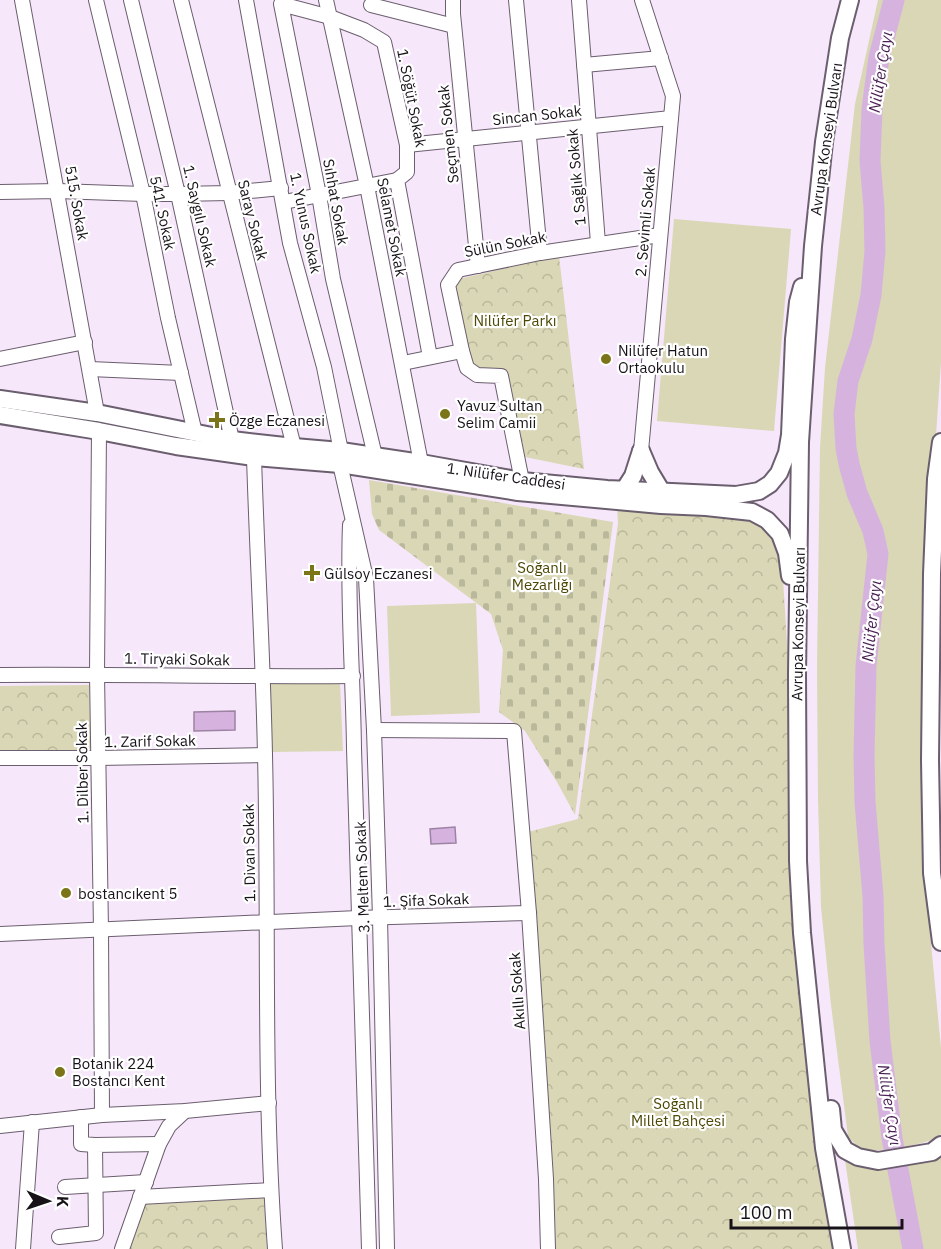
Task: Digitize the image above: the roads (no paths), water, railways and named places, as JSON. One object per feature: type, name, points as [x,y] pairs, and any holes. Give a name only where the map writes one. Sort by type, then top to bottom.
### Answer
[{"type":"main road","name":"Avrupa Konseyi Bulvarı","points":[[842,1249],[824,1148],[802,933],[798,861],[797,675],[800,442],[813,246],[824,142],[840,38],[850,0]]},
{"type":"main road","points":[[824,142],[861,0]]},
{"type":"main road","name":"1. Nilüfer Caddesi","points":[[662,499],[736,495],[759,491],[770,484],[779,473],[787,453],[790,435],[798,302],[813,246]]},
{"type":"main road","name":"1. Nilüfer Caddesi","points":[[0,399],[97,413],[232,440],[294,447],[518,492],[662,499],[752,512],[767,520],[780,534],[787,554],[792,592],[797,675]]},
{"type":"main road","name":"1. Nilüfer Caddesi","points":[[0,415],[99,430],[176,446],[254,457],[375,456],[624,496]]},
{"type":"main road","points":[[941,442],[932,574],[930,760],[932,873],[941,942]]},
{"type":"main road","points":[[624,496],[641,451]]},
{"type":"main road","points":[[641,451],[662,499]]},
{"type":"main road","points":[[932,574],[941,559]]},
{"type":"main road","points":[[810,999],[827,1079],[833,1130],[845,1150],[858,1157],[878,1161],[932,1152],[941,1145]]},
{"type":"street","name":"515. Sokak","points":[[22,0],[97,413]]},
{"type":"street","name":"541. Sokak","points":[[96,0],[143,195],[195,433]]},
{"type":"street","name":"1. Saygılı Sokak","points":[[131,0],[178,194],[232,440]]},
{"type":"street","name":"Saray Sokak","points":[[181,0],[294,447]]},
{"type":"street","name":"1. Yunus Sokak","points":[[246,0],[290,243],[324,367],[340,458]]},
{"type":"street","name":"Selamet Sokak","points":[[326,0],[367,186],[421,462]]},
{"type":"street","name":"Seçmen Sokak","points":[[453,0],[478,266]]},
{"type":"street","points":[[516,0],[540,253]]},
{"type":"street","name":"1 Sağlık Sokak","points":[[579,0],[598,243]]},
{"type":"street","name":"2. Sevimli Sokak","points":[[641,451],[673,96],[642,0]]},
{"type":"street","points":[[364,30],[371,2],[454,26]]},
{"type":"street","name":"Sıhhat Sokak","points":[[330,17],[281,4],[319,195],[333,279],[375,456]]},
{"type":"street","name":"1. Söğüt Sokak","points":[[330,17],[364,30],[384,42],[406,145],[407,172],[397,180]]},
{"type":"street","points":[[584,65],[661,58]]},
{"type":"street","name":"Sincan Sokak","points":[[406,145],[671,118]]},
{"type":"street","points":[[0,192],[319,195],[397,180],[430,357]]},
{"type":"street","name":"Sülün Sokak","points":[[522,480],[501,376],[477,375],[467,368],[448,285],[458,270],[540,253],[660,235]]},
{"type":"street","points":[[0,359],[85,342]]},
{"type":"street","points":[[402,363],[462,351]]},
{"type":"street","points":[[90,369],[181,373]]},
{"type":"street","name":"1. Dilber Sokak","points":[[99,430],[97,674],[102,1115]]},
{"type":"street","name":"1. Divan Sokak","points":[[254,457],[265,755],[269,1103],[275,1249]]},
{"type":"street","name":"3. Meltem Sokak","points":[[340,458],[366,578],[380,917],[387,1249]]},
{"type":"street","name":"3. Meltem Sokak","points":[[351,505],[348,574],[353,676],[369,1249]]},
{"type":"street","name":"1. Tiryaki Sokak","points":[[0,675],[353,676]]},
{"type":"street","name":"Akıllı Sokak","points":[[374,730],[514,731],[546,1179],[548,1249]]},
{"type":"street","name":"1. Zarif Sokak","points":[[0,758],[265,755]]},
{"type":"street","name":"1. Şifa Sokak","points":[[0,934],[380,917],[528,913]]},
{"type":"street","points":[[0,1126],[102,1115],[185,1111],[269,1103]]},
{"type":"street","points":[[122,1249],[159,1144],[169,1126],[185,1111]]},
{"type":"street","points":[[81,1117],[81,1144],[159,1144]]},
{"type":"street","points":[[23,1249],[32,1122]]},
{"type":"street","points":[[59,1237],[96,1233],[95,1145]]},
{"type":"street","points":[[65,1187],[146,1182]]},
{"type":"street","points":[[140,1197],[271,1190]]},
{"type":"waterway","name":"Nilüfer Çayı","points":[[894,0],[879,57],[872,109],[870,161],[875,251],[871,295],[862,339],[848,381],[844,414],[849,464],[857,493],[873,531],[878,554],[866,666],[865,802],[873,896],[880,1041],[892,1138],[913,1249]]},
{"type":"place","name":"Nilüfer Hatun Ortaokulu","points":[[606,359]]},
{"type":"place","name":"Yavuz Sultan Selim Camii","points":[[445,414]]},
{"type":"place","name":"Özge Eczanesi","points":[[217,420]]},
{"type":"place","name":"Gülsoy Eczanesi","points":[[312,573]]},
{"type":"place","name":"bostancıkent 5","points":[[66,893]]},
{"type":"place","name":"Botanik 224 Bostancı Kent","points":[[60,1072]]},
{"type":"park label","name":"Nilüfer Parkı","points":[[515,320]]},
{"type":"park label","name":"Soğanlı Mezarlığı","points":[[542,576]]},
{"type":"park label","name":"Soğanlı Millet Bahçesi","points":[[678,1112]]}]
